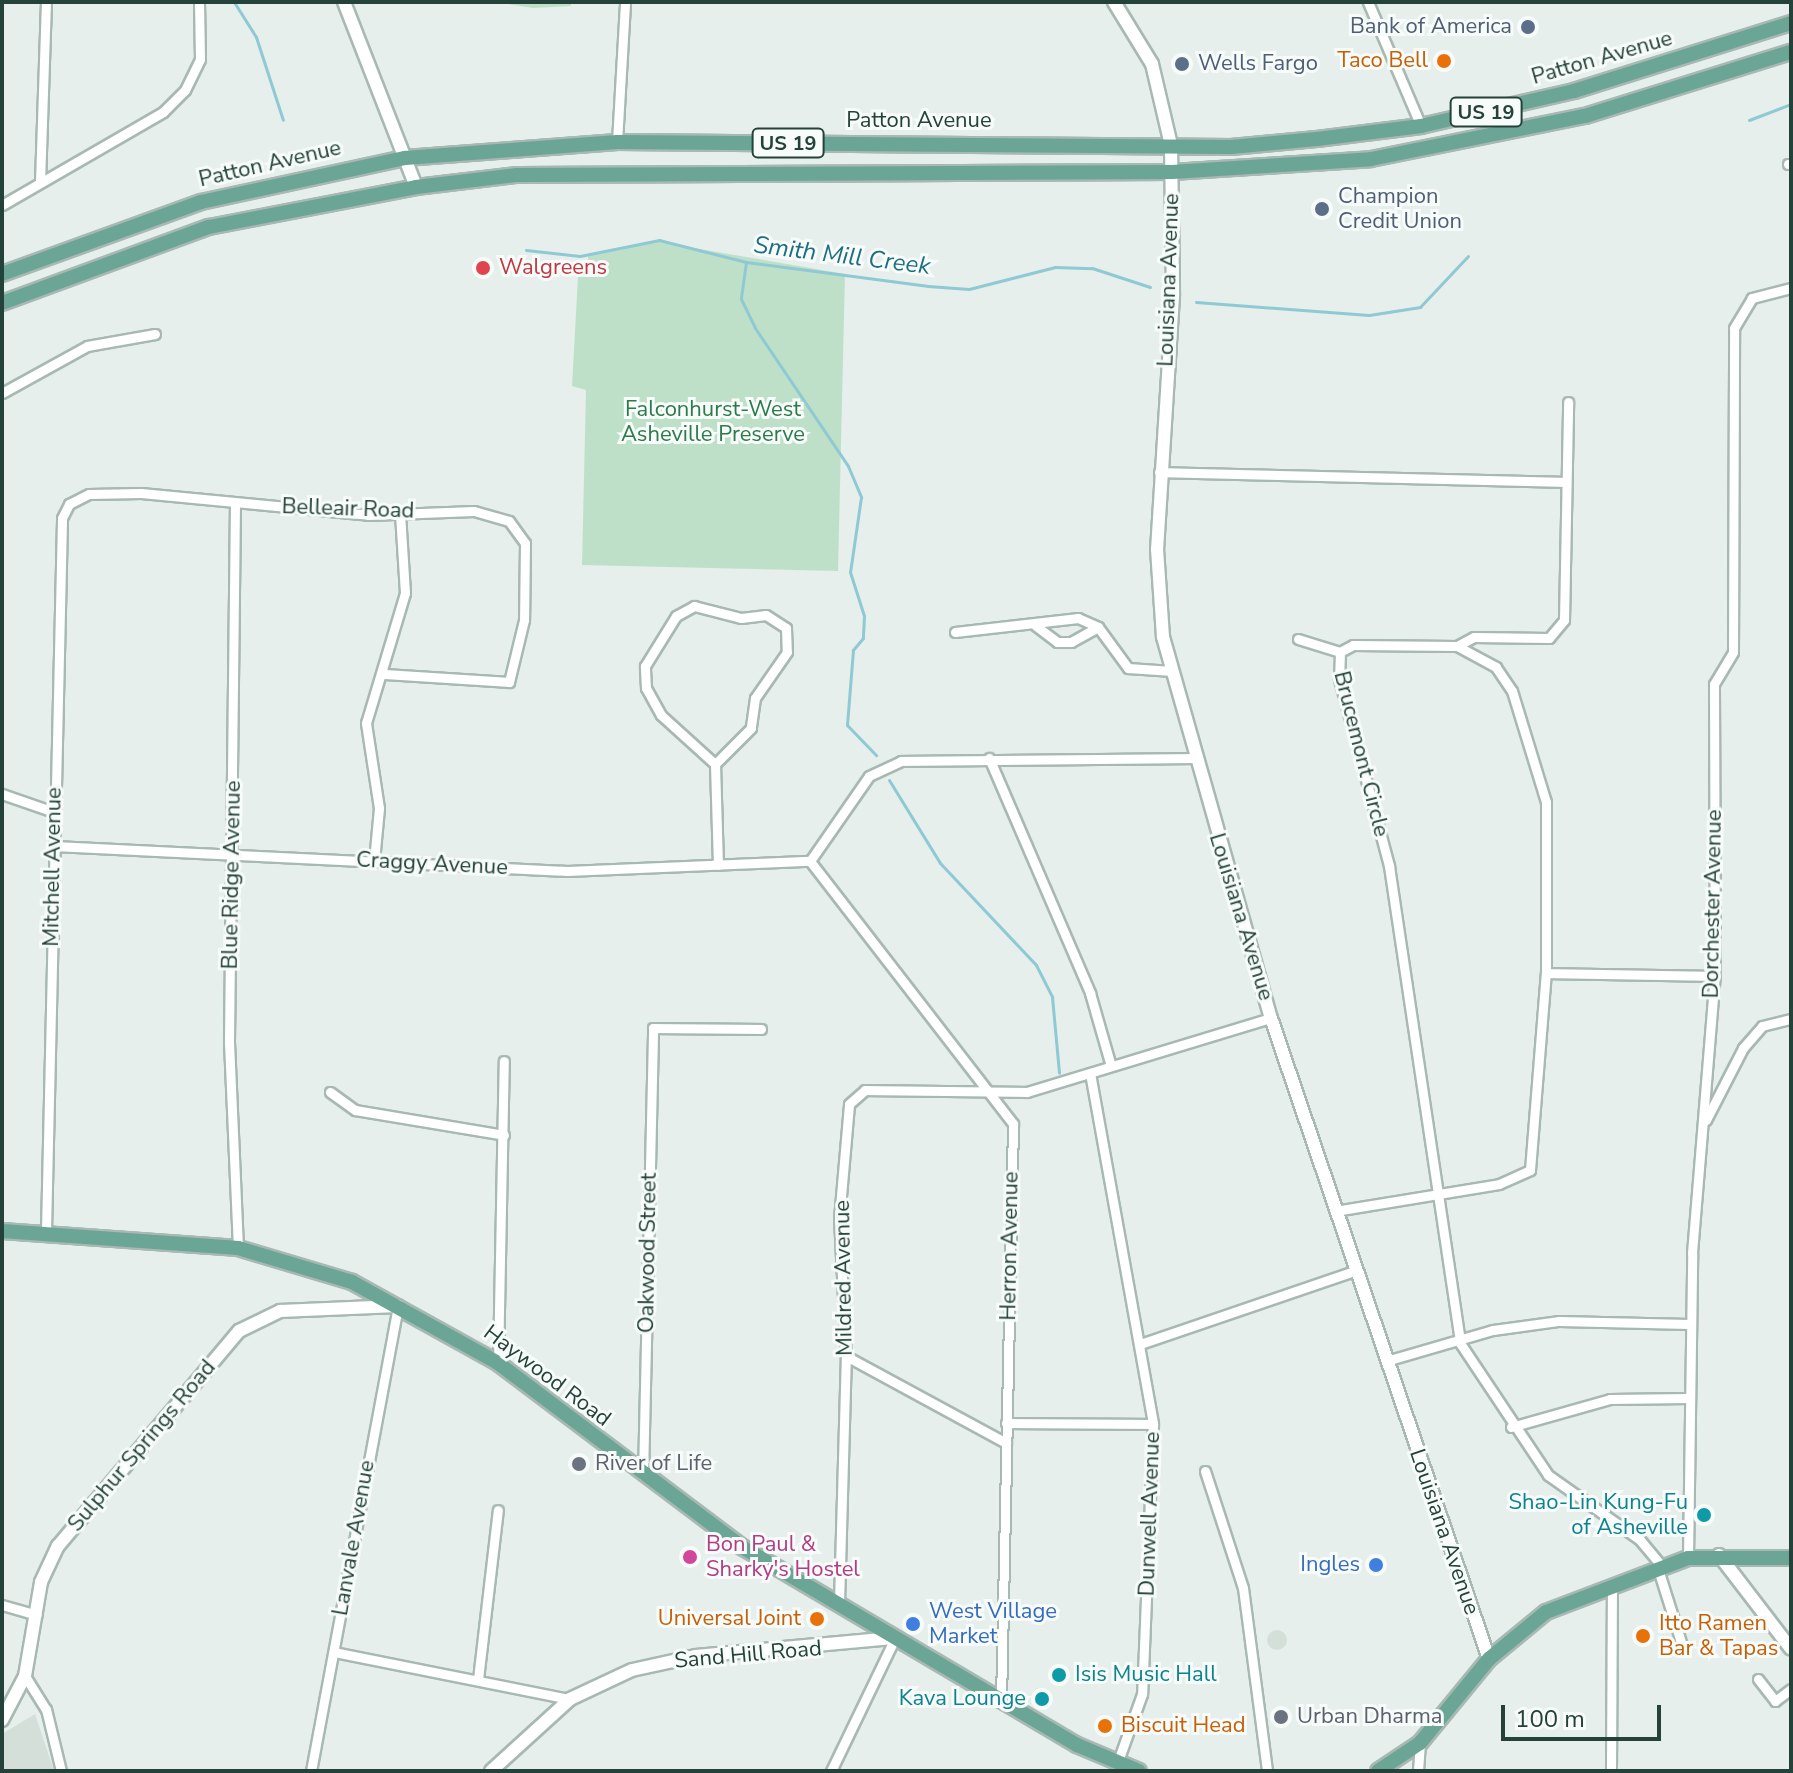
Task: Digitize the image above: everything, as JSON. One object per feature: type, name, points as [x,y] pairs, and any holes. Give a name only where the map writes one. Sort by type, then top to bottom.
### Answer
[{"type":"main road","name":"Patton Avenue","points":[[2,274],[201,202],[405,158],[617,142],[1231,147],[1421,126],[1574,91],[1791,23]]},
{"type":"main road","name":"Patton Avenue","points":[[2,303],[209,227],[416,187],[605,173],[1172,172],[1439,149],[1585,116],[1791,52]]},
{"type":"main road","name":"Haywood Road","points":[[2,1231],[46,1231],[238,1248],[320,1269],[398,1306],[498,1363],[643,1478],[839,1603],[1116,1768],[1139,1771]]},
{"type":"main road","points":[[1378,1771],[1420,1743],[1489,1659],[1546,1612],[1612,1582],[1688,1558],[1719,1555],[1791,1558]]},
{"type":"street","points":[[40,182],[46,2]]},
{"type":"street","points":[[2,205],[163,112],[185,90],[200,59],[199,2]]},
{"type":"street","points":[[344,2],[416,187]]},
{"type":"street","points":[[617,142],[625,2]]},
{"type":"street","name":"Louisiana Avenue","points":[[1114,2],[1152,64],[1171,145],[1173,296],[1159,472],[1158,577],[1172,671],[1194,758],[1271,1018],[1489,1659]]},
{"type":"street","points":[[1368,2],[1421,126]]},
{"type":"street","name":"Dorchester Avenue","points":[[1688,1558],[1689,1324],[1715,976],[1714,684],[1733,652],[1734,328],[1752,298],[1791,288]]},
{"type":"street","points":[[2,393],[87,346],[155,334]]},
{"type":"street","points":[[1457,646],[1474,637],[1549,638],[1558,630],[1568,402]]},
{"type":"street","points":[[1159,472],[1564,482]]},
{"type":"street","name":"Belleair Road","points":[[69,504],[89,494],[141,493],[400,514],[474,511],[509,521],[525,543],[524,620],[509,682],[385,674]]},
{"type":"street","name":"Blue Ridge Avenue","points":[[235,503],[229,1042],[238,1248]]},
{"type":"street","name":"Mitchell Avenue","points":[[46,1231],[62,518],[69,504]]},
{"type":"street","points":[[374,861],[379,808],[366,723],[385,674],[405,593],[400,514]]},
{"type":"street","points":[[715,764],[751,728],[755,698],[787,652],[786,628],[766,615],[741,618],[694,606],[676,616],[645,666],[646,688],[661,715],[715,764],[718,865]]},
{"type":"street","points":[[955,632],[1036,626],[1078,618],[1098,627],[1128,668],[1172,671]]},
{"type":"street","points":[[1036,626],[1057,642],[1071,642],[1098,627]]},
{"type":"street","points":[[1298,639],[1340,652]]},
{"type":"street","name":"Brucemont Circle","points":[[1335,1211],[1438,1194],[1499,1184],[1530,1170],[1546,973],[1546,802],[1512,691],[1496,667],[1457,646],[1353,645],[1340,652],[1339,679],[1389,866],[1438,1194],[1460,1343]]},
{"type":"street","points":[[989,758],[1090,993],[1111,1066]]},
{"type":"street","points":[[810,861],[869,776],[901,761],[1194,758]]},
{"type":"street","points":[[2,794],[54,812]]},
{"type":"street","name":"Craggy Avenue","points":[[54,846],[583,871],[810,861]]},
{"type":"street","name":"Herron Avenue","points":[[810,861],[994,1095],[1013,1124],[1001,1700]]},
{"type":"street","points":[[1546,973],[1715,976]]},
{"type":"street","name":"Mildred Avenue","points":[[839,1603],[846,1356],[839,1219],[849,1104],[865,1090],[994,1095],[1090,1073],[1271,1018]]},
{"type":"street","points":[[1703,1127],[1743,1048],[1762,1026],[1791,1019]]},
{"type":"street","name":"Oakwood Street","points":[[643,1478],[653,1028],[761,1029]]},
{"type":"street","points":[[498,1363],[504,1061]]},
{"type":"street","name":"Dunwell Avenue","points":[[1090,1073],[1119,1257],[1143,1343],[1153,1424],[1142,1694],[1116,1768]]},
{"type":"street","points":[[330,1092],[355,1110],[504,1135]]},
{"type":"street","points":[[1143,1343],[1355,1271]]},
{"type":"street","name":"Sulphur Springs Road","points":[[2,1720],[25,1676],[41,1582],[58,1546],[239,1331],[280,1311],[398,1306]]},
{"type":"street","name":"Lanvale Avenue","points":[[311,1771],[398,1306]]},
{"type":"street","points":[[1386,1361],[1460,1343],[1493,1330],[1559,1321],[1689,1324]]},
{"type":"street","points":[[1460,1343],[1511,1427],[1560,1487],[1640,1540],[1659,1566],[1681,1642]]},
{"type":"street","points":[[846,1356],[1006,1443]]},
{"type":"street","points":[[1511,1427],[1610,1399],[1689,1398]]},
{"type":"street","points":[[1006,1423],[1153,1424]]},
{"type":"street","points":[[1205,1471],[1243,1588],[1267,1771]]},
{"type":"street","points":[[478,1679],[498,1510]]},
{"type":"street","points":[[1719,1555],[1791,1649]]},
{"type":"street","points":[[1611,1771],[1612,1582]]},
{"type":"street","points":[[2,1605],[37,1615]]},
{"type":"street","points":[[831,1771],[895,1638]]},
{"type":"street","name":"Sand Hill Road","points":[[491,1771],[570,1699],[632,1670],[696,1656],[895,1638]]},
{"type":"street","points":[[334,1652],[570,1699]]},
{"type":"street","points":[[25,1676],[46,1709],[61,1771]]},
{"type":"street","points":[[1758,1679],[1775,1701],[1791,1689]]},
{"type":"street","points":[[1418,1771],[1420,1743]]},
{"type":"shaded area","points":[[1277,1630],[1284,1633],[1287,1640],[1284,1647],[1277,1650],[1270,1647],[1267,1640],[1270,1633]]},
{"type":"shaded area","points":[[35,1714],[54,1771],[2,1771],[2,1734]]},
{"type":"green space","points":[[495,2],[571,2],[571,6],[533,8]]},
{"type":"green space","name":"Falconhurst-West Asheville Preserve","points":[[653,241],[845,274],[838,571],[582,565],[586,390],[572,386],[578,277],[589,277],[588,254]]},
{"type":"waterway","name":"Smith Mill Creek","points":[[234,2],[256,37],[283,120]]},
{"type":"waterway","name":"Smith Mill Creek","points":[[1749,120],[1791,104]]},
{"type":"waterway","name":"Smith Mill Creek","points":[[526,250],[580,256],[659,240],[746,262],[928,286],[969,289],[1055,267],[1092,268],[1150,287]]},
{"type":"waterway","name":"Smith Mill Creek","points":[[1196,302],[1369,315],[1420,307],[1468,256]]},
{"type":"waterway","points":[[746,262],[741,299],[755,328],[848,466],[861,497],[850,572],[864,616],[863,638],[853,650],[847,725],[876,755]]},
{"type":"waterway","points":[[889,780],[940,863],[1036,965],[1052,997],[1059,1073]]},
{"type":"place","name":"Bank of America","points":[[1528,27]]},
{"type":"place","name":"Taco Bell","points":[[1444,61]]},
{"type":"place","name":"Wells Fargo","points":[[1182,64]]},
{"type":"place","name":"Champion Credit Union","points":[[1322,209]]},
{"type":"place","name":"Walgreens","points":[[483,268]]},
{"type":"place","name":"River of Life","points":[[579,1464]]},
{"type":"place","name":"Shao-Lin Kung-Fu of Asheville","points":[[1704,1515]]},
{"type":"place","name":"Bon Paul & Sharky's Hostel","points":[[690,1557]]},
{"type":"place","name":"Ingles","points":[[1376,1565]]},
{"type":"place","name":"Universal Joint","points":[[817,1619]]},
{"type":"place","name":"West Village Market","points":[[913,1624]]},
{"type":"place","name":"Itto Ramen Bar & Tapas","points":[[1643,1636]]},
{"type":"place","name":"Isis Music Hall","points":[[1059,1675]]},
{"type":"place","name":"Kava Lounge","points":[[1042,1699]]},
{"type":"place","name":"Urban Dharma","points":[[1281,1717]]},
{"type":"place","name":"Biscuit Head","points":[[1105,1726]]}]
